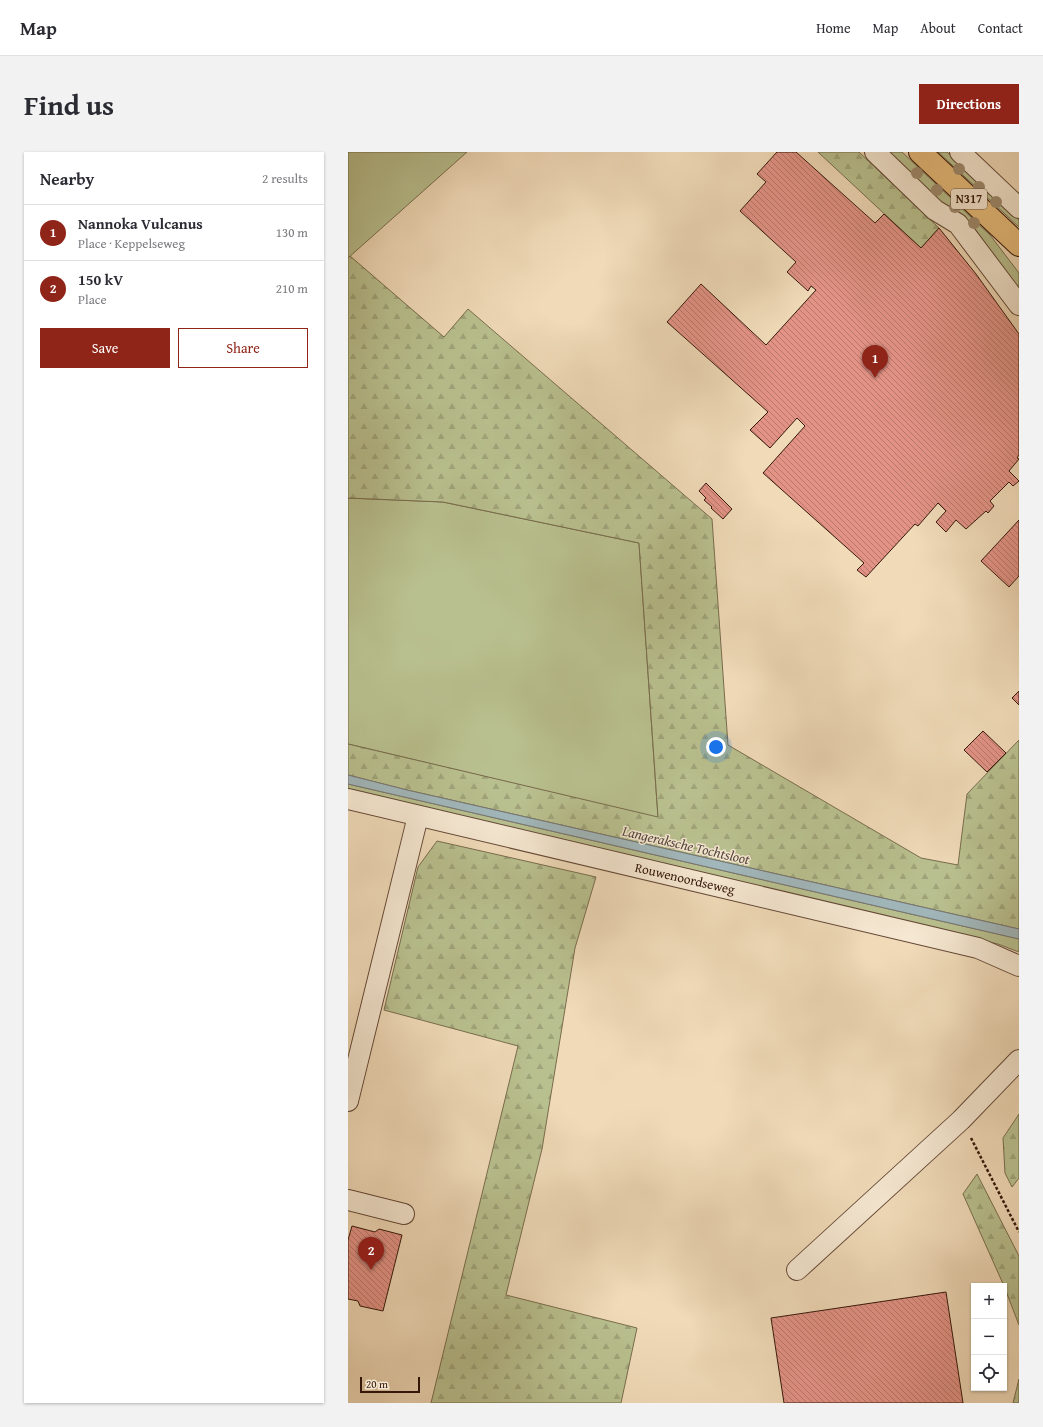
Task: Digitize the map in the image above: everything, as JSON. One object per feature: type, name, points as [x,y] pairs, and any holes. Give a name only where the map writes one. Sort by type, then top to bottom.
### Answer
[{"type":"main road","name":"N317","points":[[920,152],[1019,245]]},
{"type":"street","points":[[875,152],[935,210],[958,224],[1019,305]]},
{"type":"street","points":[[960,152],[1019,208]]},
{"type":"street","name":"Rouwenoordseweg","points":[[348,799],[978,948],[1019,966]]},
{"type":"street","points":[[348,1101],[418,816]]},
{"type":"street","points":[[797,1270],[961,1120],[1019,1060]]},
{"type":"street","points":[[348,1200],[404,1214]]},
{"type":"path","points":[[961,1120],[1019,1232]]},
{"type":"green space","points":[[348,152],[467,152],[348,258]]},
{"type":"green space","points":[[818,152],[859,152],[939,228],[921,248]]},
{"type":"green space","points":[[887,152],[902,152],[990,235],[1019,273],[1019,286],[1013,286],[1003,268],[970,222],[962,214],[941,203]]},
{"type":"green space","points":[[938,152],[947,152],[1019,220],[1019,227]]},
{"type":"green space","points":[[350,256],[444,337],[468,309],[712,519],[728,745],[921,858],[958,865],[967,794],[1019,740],[1019,929],[407,790],[348,775],[348,744],[658,817],[639,543],[443,502],[348,498],[348,258]]},
{"type":"green space","points":[[348,498],[443,502],[639,543],[658,818],[348,744]]},
{"type":"green space","points":[[348,784],[1019,939],[1019,952],[998,944],[348,790]]},
{"type":"green space","points":[[437,841],[596,877],[575,948],[542,1149],[506,1295],[637,1328],[621,1403],[431,1403],[518,1046],[384,1010],[418,867]]},
{"type":"green space","points":[[1019,1114],[1019,1178],[1012,1187],[1005,1173],[1003,1138]]},
{"type":"green space","points":[[977,1174],[1019,1256],[1019,1325],[1007,1294],[1007,1283],[1003,1283],[963,1194]]},
{"type":"green space","points":[[1019,1379],[1019,1403],[1013,1403]]},
{"type":"water","points":[[348,775],[407,790],[1019,929],[1019,939],[348,784]]},
{"type":"building","points":[[777,152],[796,152],[875,223],[884,214],[921,248],[939,228],[976,274],[1019,334],[1019,455],[1017,458],[1019,459],[1009,471],[1019,481],[1013,486],[1009,482],[990,501],[994,506],[988,513],[986,511],[966,529],[956,520],[946,532],[936,522],[946,511],[938,503],[918,526],[915,524],[866,577],[857,570],[864,563],[763,473],[805,426],[797,418],[770,448],[750,430],[768,412],[667,322],[701,284],[766,345],[816,290],[811,286],[808,291],[787,272],[796,262],[740,211],[766,182],[757,174]]},
{"type":"building","points":[[706,483],[732,509],[723,519],[704,500],[706,498],[699,491]]},
{"type":"building","points":[[1019,520],[1019,576],[1009,587],[981,561]]},
{"type":"building","points":[[1019,691],[1019,705],[1012,698]]},
{"type":"building","points":[[983,731],[1006,753],[987,772],[964,750]]},
{"type":"building","points":[[352,1226],[375,1232],[379,1229],[402,1235],[383,1311],[360,1306],[358,1301],[348,1299],[348,1240]]},
{"type":"building","points":[[946,1292],[963,1403],[784,1403],[771,1318]]},
{"type":"place","name":"Nannoka Vulcanus","points":[[875,378]]},
{"type":"place","name":"150 kV","points":[[371,1270]]},
{"type":"water label","name":"Langeraksche Tochtsloot","points":[[686,845]]}]
